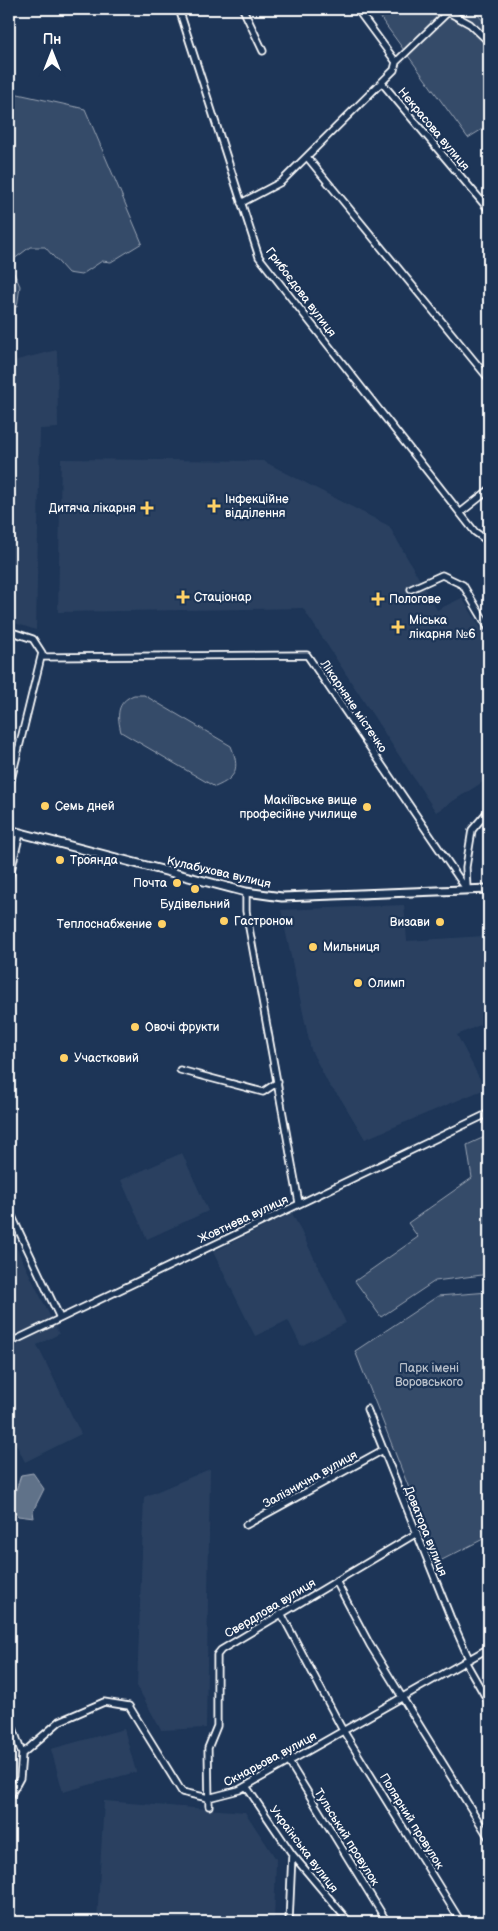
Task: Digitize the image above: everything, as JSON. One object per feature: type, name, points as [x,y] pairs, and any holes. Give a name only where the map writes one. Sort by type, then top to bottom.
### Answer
[{"type":"street","name":"Грибоєдова вулиця","points":[[179,9],[259,257],[475,532],[489,542]]},
{"type":"street","points":[[243,9],[262,51]]},
{"type":"street","points":[[357,9],[396,62]]},
{"type":"street","points":[[242,203],[281,182],[308,157],[383,84],[394,70],[396,62],[448,12],[470,24],[489,42]]},
{"type":"street","name":"Некрасова вулиця","points":[[383,84],[489,210]]},
{"type":"street","points":[[308,157],[489,380]]},
{"type":"street","points":[[460,513],[489,490]]},
{"type":"street","points":[[410,589],[442,575],[463,585],[489,629]]},
{"type":"street","points":[[9,631],[33,639],[42,653],[9,788]]},
{"type":"street","name":"Лікарняне містечко","points":[[41,657],[307,655],[467,890]]},
{"type":"street","points":[[467,890],[466,866],[472,830],[489,810]]},
{"type":"street","name":"Кулабухова вулиця","points":[[9,830],[246,892],[282,897],[489,889]]},
{"type":"street","points":[[9,880],[20,833]]},
{"type":"street","points":[[246,892],[246,911],[299,1203]]},
{"type":"street","points":[[180,1070],[263,1092],[278,1082]]},
{"type":"street","name":"Жовтнева вулиця","points":[[9,1343],[486,1114]]},
{"type":"street","points":[[9,1210],[60,1318]]},
{"type":"street","name":"Доватора вулиця","points":[[367,1409],[468,1660],[489,1703]]},
{"type":"street","name":"Залізнична вулиця","points":[[246,1525],[383,1450]]},
{"type":"street","name":"Свердлова вулиця","points":[[210,1806],[208,1798],[208,1748],[217,1726],[217,1655],[220,1650],[417,1533]]},
{"type":"street","points":[[336,1581],[370,1645],[489,1838]]},
{"type":"street","name":"Полярний провулок","points":[[280,1613],[344,1731],[461,1922]]},
{"type":"street","name":"Скнарьова вулиця","points":[[208,1798],[246,1786],[489,1648]]},
{"type":"street","points":[[22,1754],[60,1721],[104,1702],[129,1706],[182,1792],[208,1798]]},
{"type":"street","points":[[9,1716],[22,1754],[20,1778],[9,1798]]},
{"type":"street","name":"Тульський провулок","points":[[289,1762],[387,1922]]},
{"type":"street","name":"Українська вулиця","points":[[246,1786],[292,1854],[349,1922]]},
{"type":"street","points":[[289,1922],[292,1854]]},
{"type":"shaded area","points":[[57,350],[58,428],[40,429],[36,630],[9,621],[9,362]]},
{"type":"shaded area","name":"Міська лікарня №6","points":[[61,459],[263,461],[389,526],[437,610],[462,598],[489,641],[489,778],[436,812],[303,608],[58,612]]},
{"type":"shaded area","points":[[404,905],[407,941],[484,936],[483,910],[489,908],[489,1021],[457,1035],[485,1089],[365,1139],[341,1099],[329,1085],[311,1050],[281,910]]},
{"type":"shaded area","points":[[182,1153],[208,1211],[147,1239],[121,1180]]},
{"type":"shaded area","points":[[292,1213],[346,1323],[301,1346],[288,1320],[255,1336],[213,1252]]},
{"type":"shaded area","points":[[9,1233],[59,1334],[37,1345],[81,1434],[25,1462],[9,1430]]},
{"type":"shaded area","points":[[210,1469],[206,1728],[161,1730],[137,1686],[144,1497]]},
{"type":"shaded area","points":[[33,1473],[44,1489],[33,1511],[34,1518],[18,1516],[11,1506],[21,1475]]},
{"type":"shaded area","points":[[124,1729],[136,1772],[63,1792],[51,1749]]},
{"type":"shaded area","points":[[104,1801],[245,1812],[276,1859],[274,1922],[209,1919],[208,1922],[97,1922]]},
{"type":"green space","points":[[374,9],[473,9],[489,28],[489,125],[468,138]]},
{"type":"green space","points":[[9,92],[85,109],[142,243],[111,262],[102,261],[81,275],[68,273],[45,247],[30,247],[9,263]]},
{"type":"green space","points":[[9,271],[14,273],[20,286],[17,307],[9,306]]},
{"type":"green space","points":[[134,695],[144,695],[231,746],[236,766],[232,776],[215,787],[121,732],[119,710],[124,701]]},
{"type":"green space","points":[[489,1135],[489,1271],[482,1275],[435,1281],[381,1317],[355,1281],[418,1237],[408,1223],[472,1178],[467,1145]]},
{"type":"green space","name":"Парк імені Воровського","points":[[489,1292],[489,1536],[438,1562],[355,1351],[438,1296]]},
{"type":"place","name":"Інфекційне відділення","points":[[214,506]]},
{"type":"place","name":"Дитяча лікарня","points":[[147,508]]},
{"type":"place","name":"Стаціонар","points":[[183,597]]},
{"type":"place","name":"Пологове","points":[[378,599]]},
{"type":"place","name":"Міська лікарня №6","points":[[398,627]]},
{"type":"place","name":"Семь дней","points":[[45,806]]},
{"type":"place","name":"Макіївське вище професійне училище","points":[[367,807]]},
{"type":"place","name":"Троянда","points":[[60,860]]},
{"type":"place","name":"Почта","points":[[177,883]]},
{"type":"place","name":"Будівельний","points":[[195,889]]},
{"type":"place","name":"Гастроном","points":[[224,921]]},
{"type":"place","name":"Визави","points":[[440,922]]},
{"type":"place","name":"Теплоснабжение","points":[[162,924]]},
{"type":"place","name":"Мильниця","points":[[313,947]]},
{"type":"place","name":"Олимп","points":[[358,983]]},
{"type":"place","name":"Овочі фрукти","points":[[135,1027]]},
{"type":"place","name":"Участковий","points":[[64,1058]]}]
